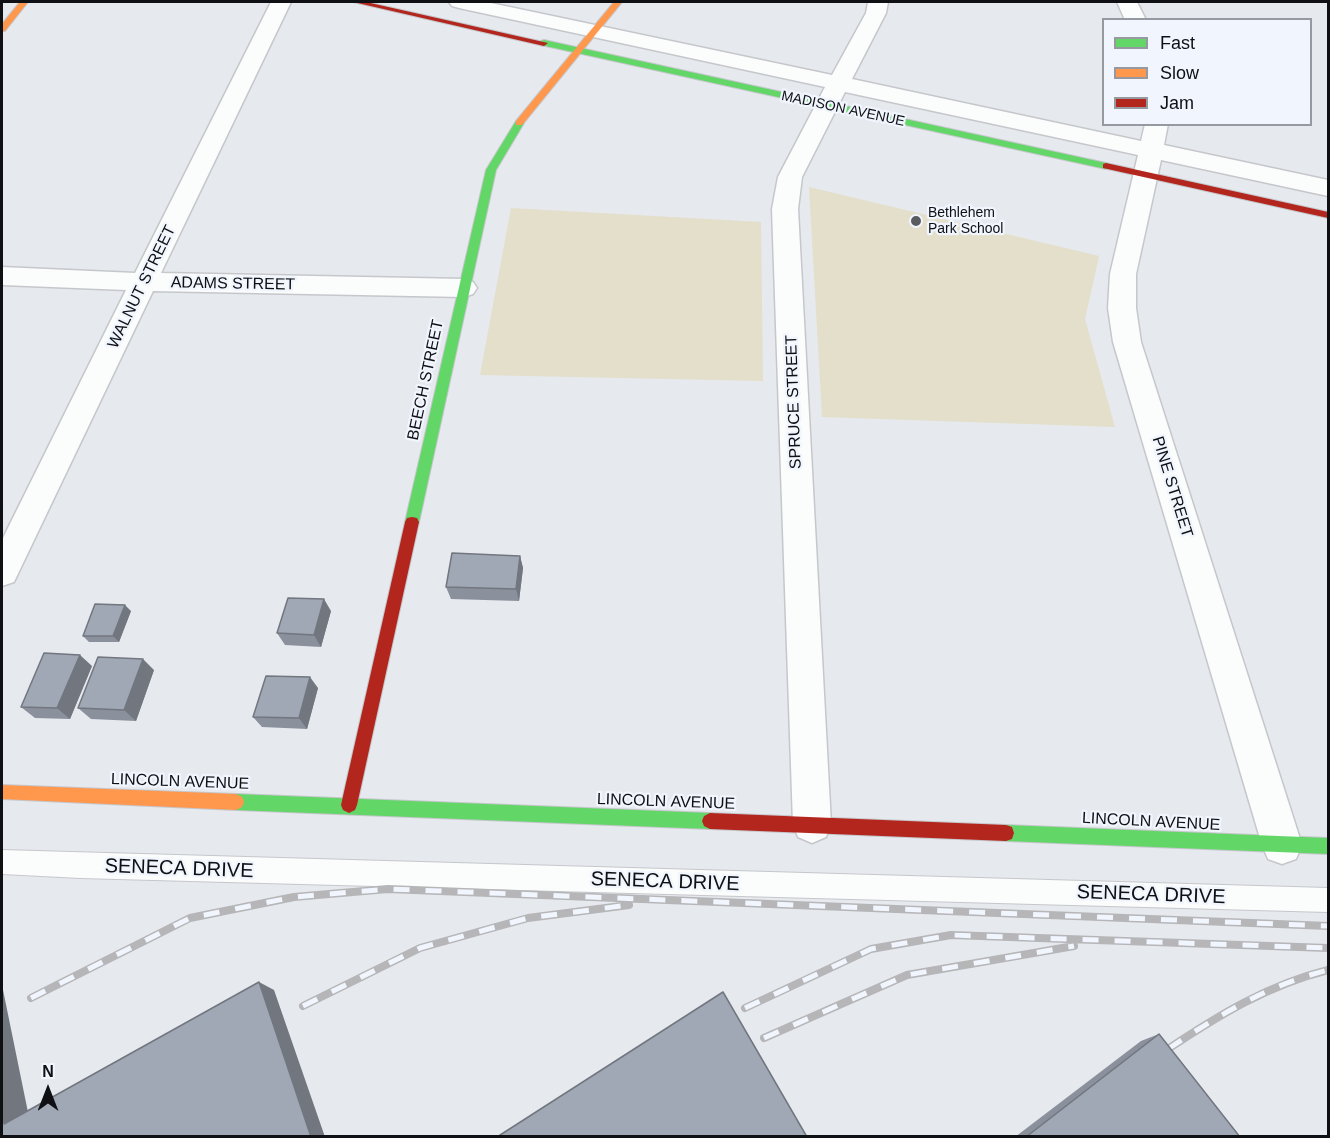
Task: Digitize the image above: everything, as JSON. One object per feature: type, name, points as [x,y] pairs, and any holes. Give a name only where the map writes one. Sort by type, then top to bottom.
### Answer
[{"type":"main road","points":[[2,29],[24,2]]},
{"type":"main road","name":"MADISON AVENUE","points":[[357,2],[579,51],[833,93]]},
{"type":"main road","name":"BEECH STREET","points":[[349,805],[490,170],[516,126],[618,2]]},
{"type":"main road","name":"MADISON AVENUE","points":[[1152,150],[1329,215]]},
{"type":"main road","name":"LINCOLN AVENUE","points":[[2,792],[1329,846]]},
{"type":"street","name":"WALNUT STREET","points":[[2,572],[281,2]]},
{"type":"street","name":"MADISON AVENUE","points":[[459,2],[596,29],[833,93],[1152,150],[1329,188]]},
{"type":"street","name":"SPRUCE STREET","points":[[812,824],[785,209],[790,177],[876,13],[878,2]]},
{"type":"street","points":[[1127,2],[1135,18]]},
{"type":"street","name":"PINE STREET","points":[[1152,150],[1123,274],[1122,308],[1127,342],[1282,845]]},
{"type":"street","name":"ADAMS STREET","points":[[2,276],[144,282],[464,288]]},
{"type":"lane","name":"SENECA DRIVE","points":[[2,862],[104,867],[1329,900]]},
{"type":"shaded area","points":[[809,187],[1099,256],[1085,319],[1115,427],[822,417]]},
{"type":"shaded area","points":[[511,208],[761,222],[763,381],[480,375]]},
{"type":"building","points":[[452,553],[520,556],[516,589],[446,587]]},
{"type":"building","points":[[288,598],[324,599],[314,635],[277,633]]},
{"type":"building","points":[[95,604],[125,605],[113,636],[83,636]]},
{"type":"building","points":[[44,653],[80,655],[57,708],[21,707]]},
{"type":"building","points":[[98,657],[143,659],[124,710],[78,708]]},
{"type":"building","points":[[266,676],[310,677],[299,718],[253,717]]},
{"type":"building","points":[[259,982],[311,1137],[2,1137],[2,1109],[4,1124]]},
{"type":"building","points":[[723,992],[807,1137],[497,1137]]},
{"type":"building","points":[[1159,1034],[1240,1137],[1026,1137]]},
{"type":"railway","points":[[31,998],[190,918],[294,897],[388,889],[1328,926]]},
{"type":"railway","points":[[303,1006],[420,948],[528,918],[629,905]]},
{"type":"railway","points":[[745,1008],[871,949],[951,935],[1328,948]]},
{"type":"railway","points":[[764,1038],[907,975],[1074,946]]},
{"type":"railway","points":[[1168,1049],[1245,1002],[1285,984],[1328,970]]},
{"type":"traffic: fast","points":[[544,43],[1106,166]]},
{"type":"traffic: fast","points":[[412,522],[491,170],[519,123]]},
{"type":"traffic: fast","points":[[236,802],[710,821]]},
{"type":"traffic: fast","points":[[1006,833],[1328,846]]},
{"type":"traffic: slow","points":[[2,29],[24,2]]},
{"type":"traffic: slow","points":[[519,123],[618,2]]},
{"type":"traffic: slow","points":[[2,792],[236,802]]},
{"type":"traffic: jam","points":[[357,2],[544,43]]},
{"type":"traffic: jam","points":[[1106,166],[1328,215]]},
{"type":"traffic: jam","points":[[349,805],[412,522]]},
{"type":"traffic: jam","points":[[710,821],[1006,833]]},
{"type":"place","name":"Bethlehem Park School","points":[[916,221]]}]
